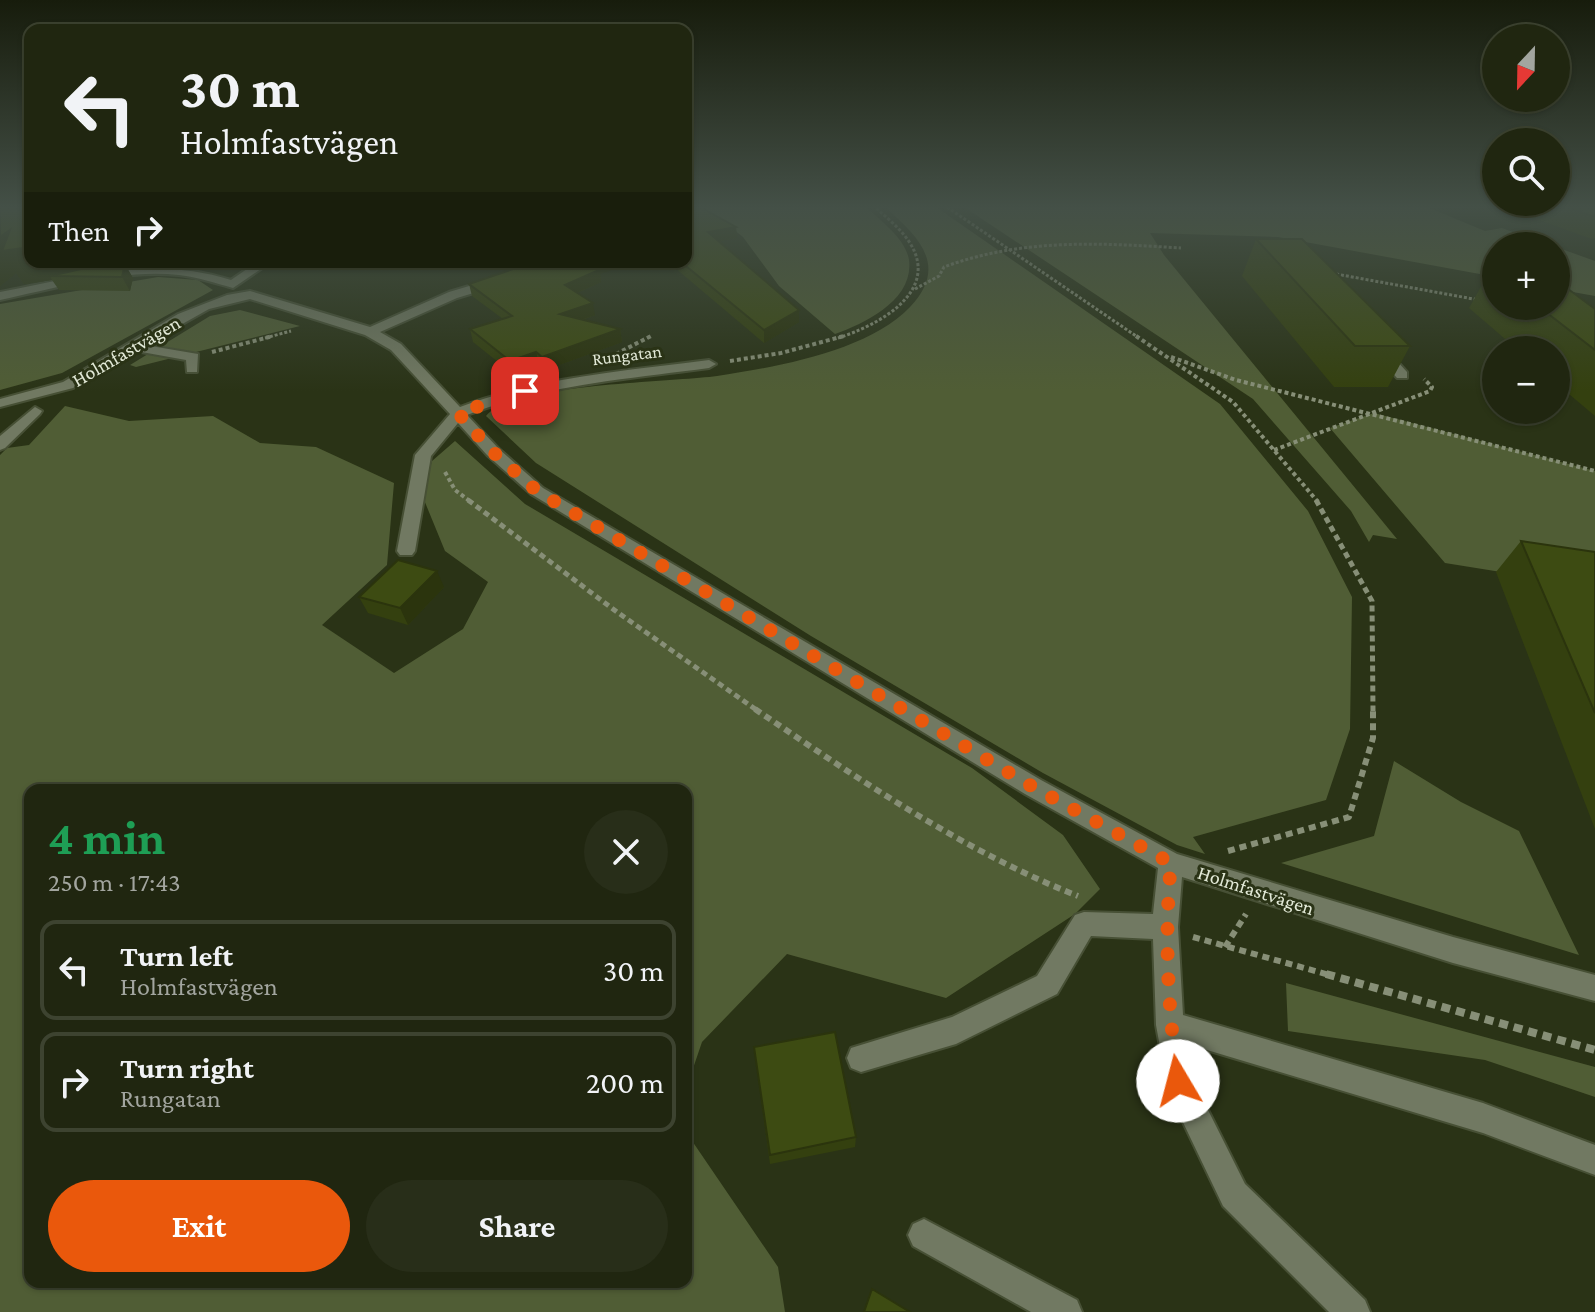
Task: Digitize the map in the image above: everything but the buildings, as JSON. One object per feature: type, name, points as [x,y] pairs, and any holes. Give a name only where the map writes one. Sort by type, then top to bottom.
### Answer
[{"type":"street","points":[[0,296],[140,272],[211,275],[233,290],[258,268]]},
{"type":"street","points":[[370,332],[453,295],[508,278]]},
{"type":"street","name":"Holmfastvägen","points":[[0,403],[75,382],[233,290],[370,332],[396,347],[493,452],[537,491],[1033,787],[1171,863],[1260,892],[1595,988]]},
{"type":"street","points":[[1371,340],[1402,375]]},
{"type":"street","points":[[135,347],[192,363]]},
{"type":"street","name":"Rungatan","points":[[458,413],[497,398],[553,384],[709,364]]},
{"type":"street","points":[[0,445],[35,411]]},
{"type":"street","points":[[406,551],[423,455],[458,413]]},
{"type":"street","points":[[1171,863],[1165,927],[1170,1025],[1178,1081],[1234,1195],[1353,1312]]},
{"type":"street","points":[[861,1058],[956,1030],[1047,985],[1084,924],[1165,927]]},
{"type":"street","points":[[1170,1025],[1483,1118],[1595,1160]]},
{"type":"street","points":[[924,1235],[1065,1312]]},
{"type":"path","points":[[914,289],[917,268]]},
{"type":"path","points":[[709,364],[832,342],[887,317],[914,289],[939,276],[943,268]]},
{"type":"path","points":[[1035,268],[1233,402],[1325,511],[1372,601],[1373,738],[1349,817],[1228,851],[1260,892],[1225,947]]},
{"type":"path","points":[[1323,272],[1482,300]]},
{"type":"path","points":[[192,363],[301,328]]},
{"type":"path","points":[[612,356],[651,336]]},
{"type":"path","points":[[1158,351],[1236,380],[1595,471]]},
{"type":"path","points":[[1274,450],[1430,391],[1432,387],[1423,379],[1402,375]]},
{"type":"path","points":[[440,435],[442,466],[455,490],[597,600],[785,733],[945,828],[1057,888],[1084,898]]},
{"type":"path","points":[[1165,927],[1225,947],[1595,1050]]},
{"type":"green space","points":[[766,268],[908,268],[904,287],[885,308],[835,334],[779,286]]},
{"type":"green space","points":[[928,268],[1024,268],[1220,404],[1308,511],[1352,597],[1350,729],[1326,800],[1193,837],[1205,854],[1177,845],[1043,773],[811,636],[536,463],[486,416],[501,405],[558,391],[717,376],[820,355],[871,335],[892,322],[922,292]]},
{"type":"green space","points":[[1056,268],[1175,268],[1397,539],[1373,535],[1369,542],[1351,511],[1253,399]]},
{"type":"green space","points":[[1448,268],[1482,268],[1482,274]]},
{"type":"green space","points":[[1570,268],[1595,268],[1595,296],[1570,292]]},
{"type":"green space","points":[[158,277],[198,280],[213,290],[62,373],[0,390],[0,304]]},
{"type":"green space","points":[[240,310],[300,326],[136,367],[130,365],[210,316]]},
{"type":"green space","points":[[65,406],[129,421],[213,416],[260,443],[316,447],[394,483],[387,565],[322,625],[394,673],[463,629],[488,582],[445,551],[422,495],[432,461],[455,441],[525,504],[972,768],[1063,835],[1100,889],[1075,914],[946,998],[787,954],[702,1042],[692,1071],[692,784],[24,784],[24,1288],[692,1288],[692,1141],[778,1267],[785,1312],[0,1312],[0,455],[7,448],[29,445]]},
{"type":"green space","points":[[1374,413],[1595,471],[1595,587],[1445,563],[1330,428]]},
{"type":"green space","points":[[1394,761],[1461,802],[1519,831],[1579,955],[1281,863],[1374,836]]},
{"type":"green space","points":[[1286,983],[1595,1067],[1595,1097],[1485,1060],[1288,1031]]},
{"type":"route","points":[[525,391],[458,413],[493,452],[537,491],[1033,787],[1171,863],[1165,927],[1170,1025],[1178,1081]]}]
